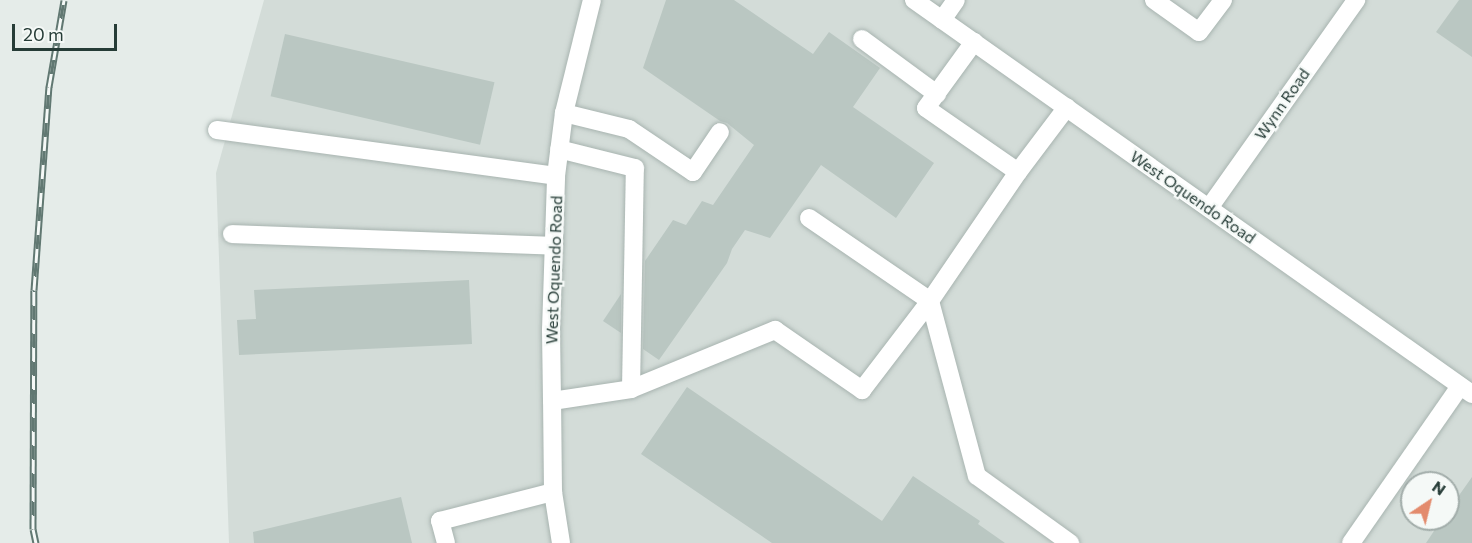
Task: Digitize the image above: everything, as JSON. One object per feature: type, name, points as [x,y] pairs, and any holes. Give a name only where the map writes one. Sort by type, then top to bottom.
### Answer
[{"type":"street","name":"West Oquendo Road","points":[[561,543],[553,492],[552,401],[556,176],[564,113],[592,0]]},
{"type":"street","name":"West Oquendo Road","points":[[914,0],[1466,390]]},
{"type":"street","points":[[942,20],[956,0]]},
{"type":"street","points":[[1154,0],[1199,32],[1223,0]]},
{"type":"street","name":"Wynn Road","points":[[1209,208],[1356,0]]},
{"type":"street","points":[[862,39],[937,94]]},
{"type":"street","points":[[974,42],[926,108],[1018,172]]},
{"type":"street","points":[[552,401],[632,389],[775,330],[862,390],[930,301],[1018,172],[1067,108]]},
{"type":"street","points":[[564,113],[629,129],[693,172],[720,132]]},
{"type":"street","points":[[218,130],[556,176]]},
{"type":"street","points":[[559,149],[635,168],[632,389]]},
{"type":"street","points":[[809,218],[930,301],[977,476],[1070,543]]},
{"type":"street","points":[[232,234],[554,246]]},
{"type":"street","points":[[1351,543],[1466,390]]},
{"type":"street","points":[[446,543],[440,521],[553,492]]},
{"type":"shaded area","points":[[264,0],[1472,0],[1472,543],[229,543],[216,173]]},
{"type":"building","points":[[666,0],[734,0],[813,54],[829,32],[880,68],[853,107],[934,163],[896,218],[821,165],[770,238],[745,230],[732,249],[727,263],[659,360],[643,349],[645,261],[673,220],[686,225],[702,201],[713,205],[754,145],[727,123],[720,121],[643,68]]},
{"type":"building","points":[[1459,0],[1472,0],[1472,57],[1436,32]]},
{"type":"building","points":[[285,34],[494,82],[480,145],[271,96]]},
{"type":"building","points":[[469,280],[472,344],[239,355],[237,320],[256,319],[254,290]]},
{"type":"building","points":[[621,294],[621,333],[603,321]]},
{"type":"building","points":[[687,387],[882,521],[913,476],[980,521],[978,524],[1005,543],[772,543],[641,454]]},
{"type":"building","points":[[1472,477],[1472,543],[1426,543],[1434,531],[1460,531],[1460,494]]},
{"type":"building","points":[[401,497],[412,543],[254,543],[253,532]]},
{"type":"railway","points":[[36,543],[33,529],[34,290],[49,87],[64,0]]}]
